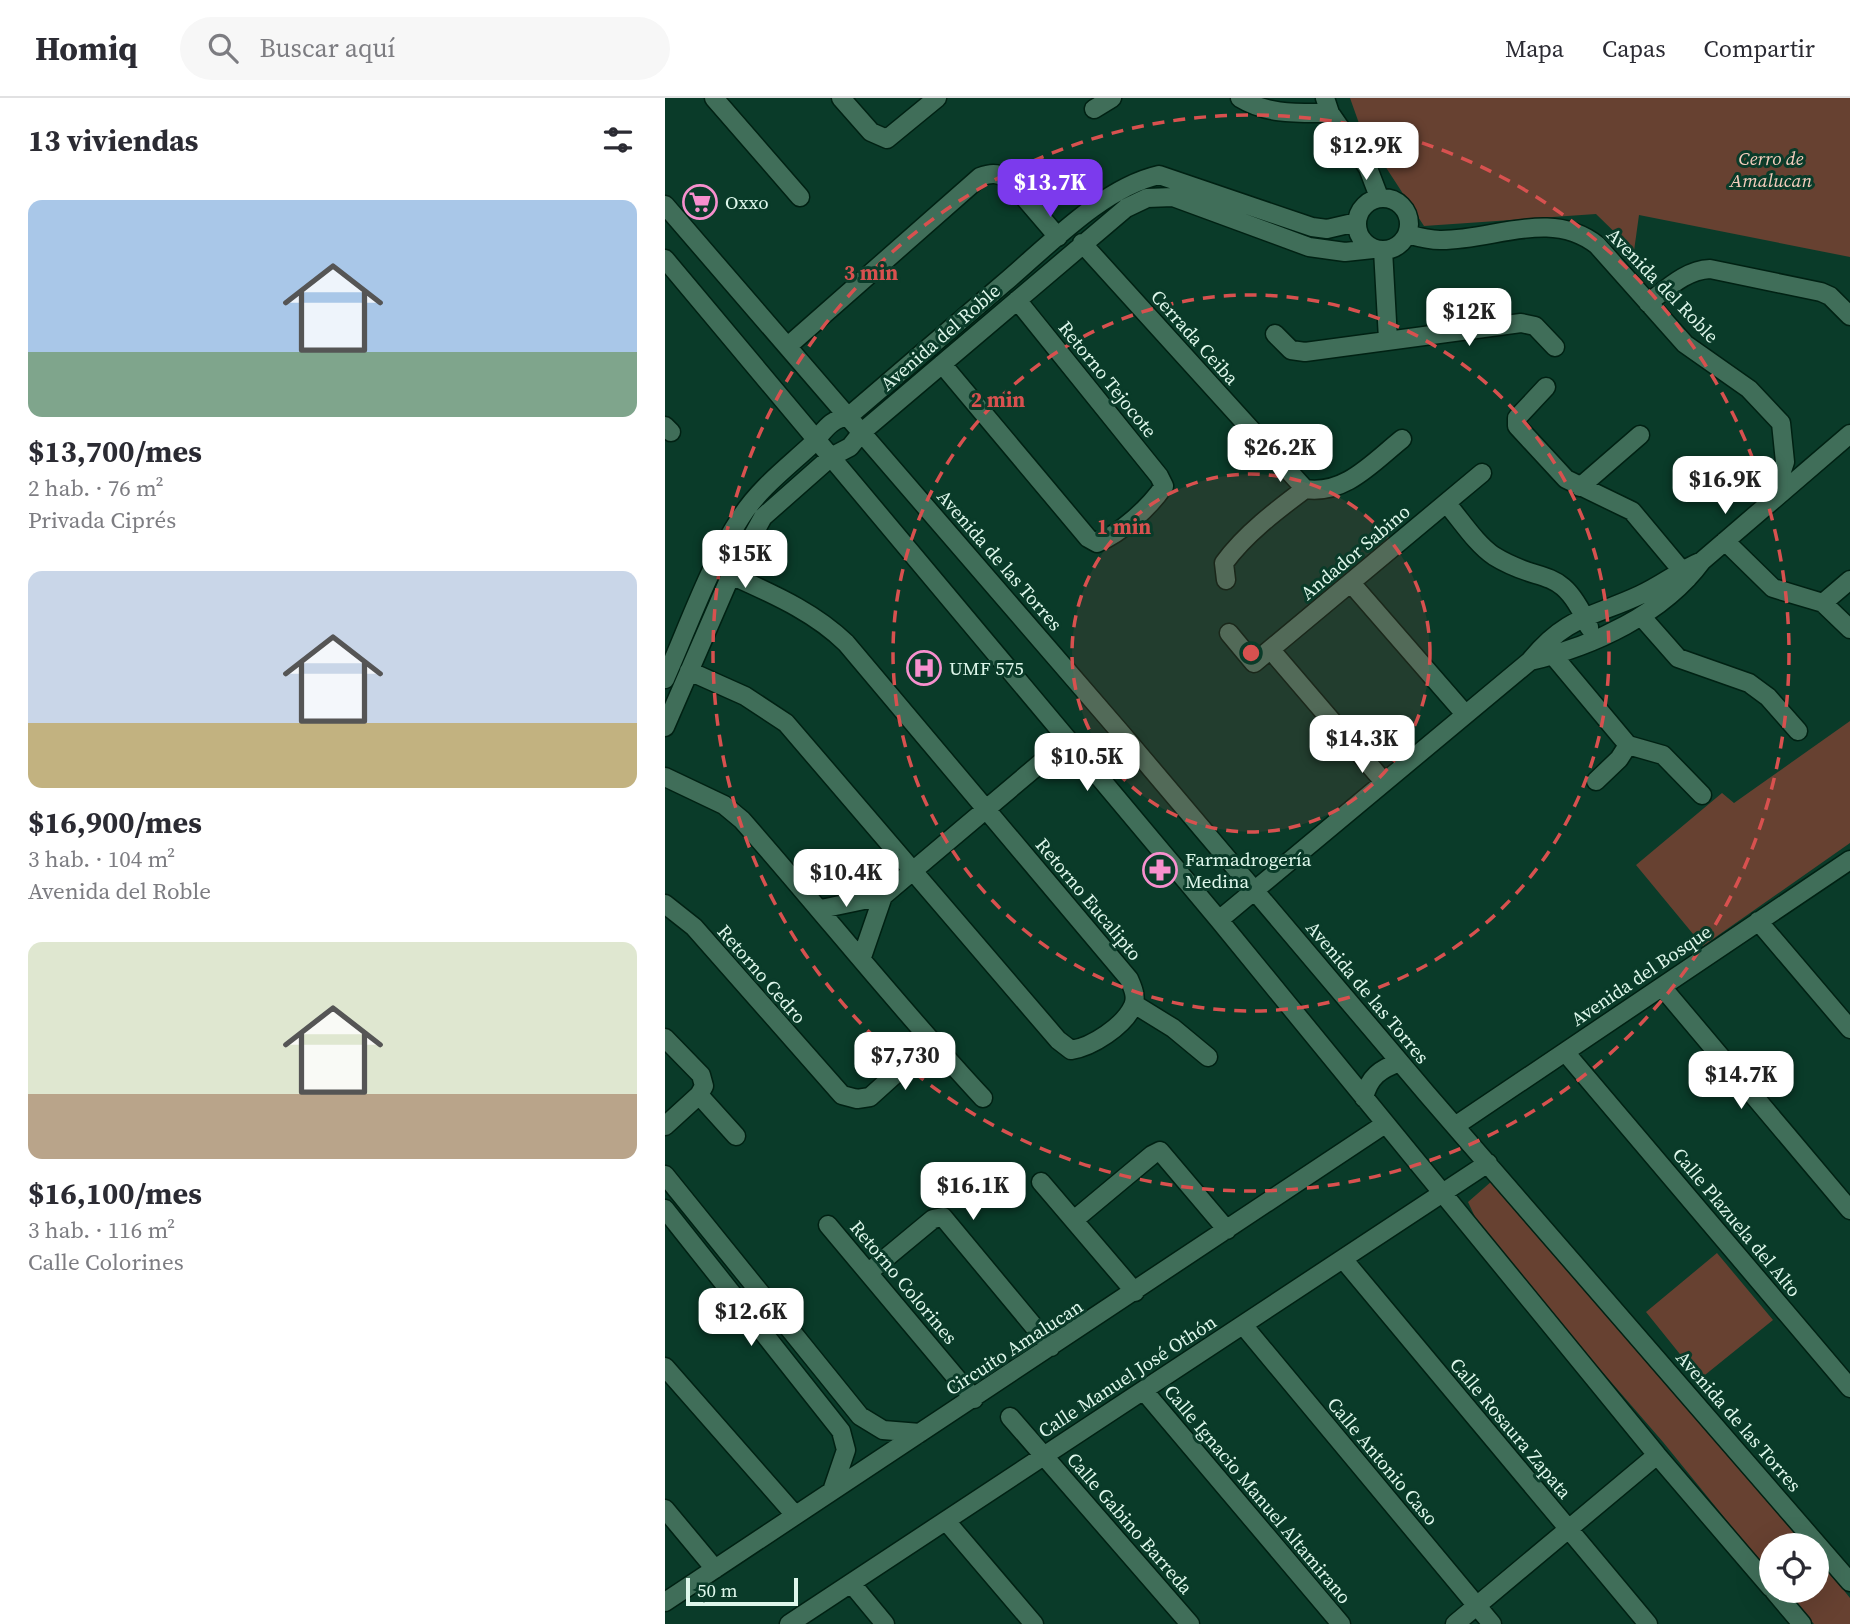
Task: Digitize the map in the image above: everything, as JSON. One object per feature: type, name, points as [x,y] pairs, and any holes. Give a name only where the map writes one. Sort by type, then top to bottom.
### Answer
[{"type":"street","points":[[714,98],[800,197]]},
{"type":"street","points":[[841,98],[871,132],[887,139],[937,98]]},
{"type":"street","points":[[1094,109],[1112,98]]},
{"type":"street","points":[[1240,98],[1262,109],[1280,112],[1327,106],[1355,146],[1379,197]]},
{"type":"street","points":[[787,346],[981,177],[991,173],[1003,175],[1058,237]]},
{"type":"street","name":"Avenida del Roble","points":[[665,679],[721,551],[741,516],[758,495],[817,439],[829,423],[849,416],[1058,237],[1116,192],[1139,180],[1159,175],[1312,228],[1327,229],[1357,222]]},
{"type":"street","name":"Avenida del Roble","points":[[665,727],[731,575],[763,517],[831,457],[850,447],[862,432],[1126,208],[1147,198],[1173,197],[1309,247],[1345,252],[1378,249]]},
{"type":"street","points":[[1379,197],[1401,203],[1407,212],[1408,234],[1393,248],[1378,249],[1361,238],[1357,222],[1360,211],[1368,202],[1379,197]]},
{"type":"street","name":"Avenida de las Torres","points":[[665,202],[1400,1062],[1850,1582]]},
{"type":"street","name":"Avenida del Roble","points":[[1408,234],[1441,241],[1545,226],[1583,233],[1597,245],[1685,344],[1749,388],[1780,423],[1785,462],[1773,498],[1641,616],[1605,633],[1548,650]]},
{"type":"street","name":"Cerrada Ceiba","points":[[1082,243],[1305,489]]},
{"type":"street","points":[[1378,249],[1388,339]]},
{"type":"street","points":[[665,259],[1219,920],[1657,1455],[1759,1574]]},
{"type":"street","points":[[1648,303],[1684,276],[1697,270],[1710,269],[1821,292],[1831,296],[1850,316]]},
{"type":"street","name":"Retorno Tejocote","points":[[942,364],[1088,538],[1097,543],[1108,539],[1157,497],[1164,486],[1017,300]]},
{"type":"street","points":[[1275,334],[1291,350],[1298,352],[1528,323],[1541,330],[1555,347]]},
{"type":"street","points":[[1546,387],[1517,418],[1517,426],[1566,479],[1622,503],[1632,511],[1685,575]]},
{"type":"street","points":[[1773,498],[1850,434]]},
{"type":"street","points":[[1580,486],[1640,435]]},
{"type":"street","points":[[1226,580],[1224,563],[1235,548],[1305,489],[1324,492],[1345,485],[1402,439]]},
{"type":"street","name":"Andador Sabino","points":[[1229,633],[1254,663],[1482,473]]},
{"type":"street","points":[[1447,504],[1486,550],[1496,557],[1561,583],[1593,612],[1590,627],[1605,633]]},
{"type":"street","points":[[1725,541],[1773,587],[1823,603],[1850,629]]},
{"type":"street","name":"Retorno Eucalipto","points":[[731,575],[798,606],[828,626],[987,809],[1129,979],[1135,1004]]},
{"type":"street","name":"Avenida del Roble","points":[[1219,920],[1465,714],[1593,612],[1685,575]]},
{"type":"street","points":[[1823,603],[1850,580]]},
{"type":"street","points":[[1351,583],[1465,714]]},
{"type":"street","points":[[1641,616],[1678,658],[1759,689],[1798,731]]},
{"type":"street","points":[[1271,650],[1384,782]]},
{"type":"street","points":[[1548,650],[1628,745],[1663,755],[1702,795]]},
{"type":"street","points":[[689,671],[745,696],[786,723],[1058,1040],[1072,1050],[1087,1048],[1126,1017],[1135,1004],[1173,1028],[1207,1057]]},
{"type":"street","points":[[821,909],[883,896],[1068,740]]},
{"type":"street","points":[[1596,781],[1619,759],[1628,745]]},
{"type":"street","points":[[665,776],[724,805],[742,820],[862,957],[931,1042],[983,1098]]},
{"type":"street","name":"Avenida del Bosque","points":[[1455,1126],[1850,860]]},
{"type":"street","points":[[862,957],[883,896]]},
{"type":"street","name":"Retorno Cedro","points":[[665,904],[694,927],[842,1095],[857,1100],[870,1097],[931,1042]]},
{"type":"street","points":[[1758,921],[1850,1030]]},
{"type":"street","points":[[1662,987],[1850,1210]]},
{"type":"street","points":[[665,1038],[701,1075],[704,1086],[699,1095],[665,1126]]},
{"type":"street","name":"Calle Plazuela del Alto","points":[[1565,1052],[1850,1388]]},
{"type":"street","points":[[1364,1098],[1374,1075],[1400,1062]]},
{"type":"street","points":[[699,1095],[736,1136]]},
{"type":"street","name":"Circuito Amalucan","points":[[665,1602],[1385,1124]]},
{"type":"street","points":[[1074,1220],[1152,1155],[1160,1152],[1227,1230]]},
{"type":"street","name":"Calle Manuel José Othón","points":[[789,1624],[1488,1163]]},
{"type":"street","points":[[665,1175],[860,1416],[883,1430],[920,1433]]},
{"type":"street","points":[[1041,1182],[1135,1292]]},
{"type":"street","points":[[665,1209],[841,1431],[846,1450],[831,1491]]},
{"type":"street","points":[[869,1272],[933,1219],[943,1217],[1051,1348]]},
{"type":"street","name":"Retorno Colorines","points":[[828,1225],[974,1399]]},
{"type":"street","name":"Calle Rosaura Zapata","points":[[1343,1259],[1648,1624]]},
{"type":"street","name":"Calle Antonio Caso","points":[[1243,1325],[1492,1624]]},
{"type":"street","points":[[665,1367],[795,1515]]},
{"type":"street","name":"Calle Ignacio Manuel Altamirano","points":[[1144,1391],[1341,1624]]},
{"type":"street","points":[[841,1431],[860,1416]]},
{"type":"street","name":"Calle Gabino Barreda","points":[[1010,1417],[1190,1624]]},
{"type":"street","points":[[1455,1624],[1657,1455]]},
{"type":"street","points":[[665,1508],[715,1569]]},
{"type":"street","points":[[946,1521],[1034,1624]]},
{"type":"street","points":[[851,1583],[885,1624]]},
{"type":"street","points":[[1784,1603],[1802,1624]]},
{"type":"green space","name":"Cerro de Amalucan","points":[[1350,98],[1850,98],[1850,257],[1639,215],[1634,251],[1596,214],[1424,226],[1361,129]]},
{"type":"green space","points":[[1850,721],[1850,843],[1703,946],[1636,865],[1722,793],[1734,803]]},
{"type":"green space","points":[[1492,1181],[1797,1533],[1759,1533],[1759,1560],[1663,1442],[1483,1234],[1468,1202]]},
{"type":"green space","points":[[1717,1253],[1773,1320],[1700,1379],[1646,1312]]},
{"type":"green space","points":[[1829,1572],[1850,1598],[1850,1624],[1814,1624],[1796,1603],[1829,1603]]},
{"type":"place","name":"Oxxo","points":[[700,202]]},
{"type":"place","name":"UMF 575","points":[[924,668]]},
{"type":"place","name":"Farmadrogería Medina","points":[[1160,870]]}]
